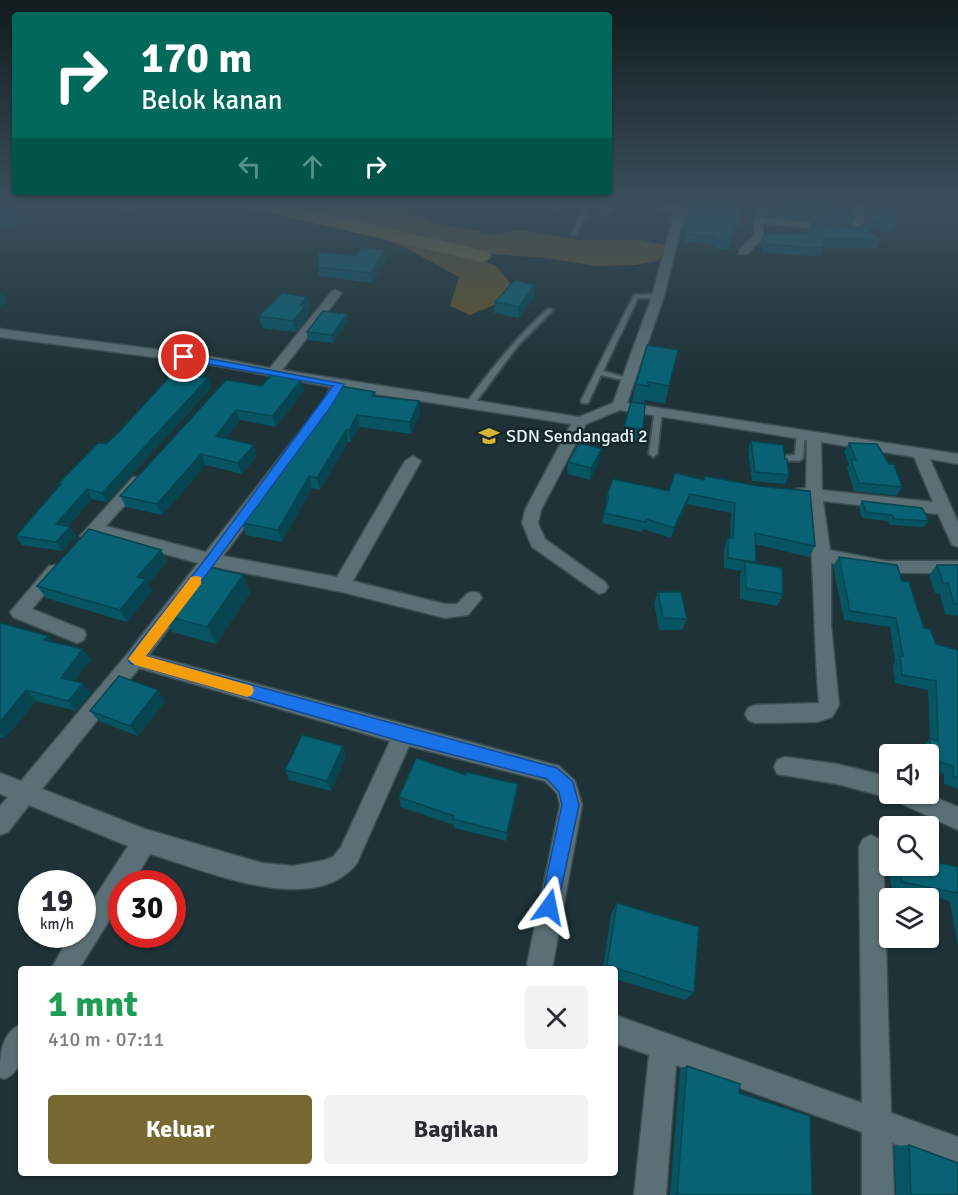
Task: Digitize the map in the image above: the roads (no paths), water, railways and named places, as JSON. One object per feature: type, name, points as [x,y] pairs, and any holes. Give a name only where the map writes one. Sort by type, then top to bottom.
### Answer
[{"type":"street","points":[[619,406],[658,296],[667,260]]},
{"type":"street","points":[[274,371],[336,292]]},
{"type":"street","points":[[0,333],[274,371],[339,384],[580,421],[619,406],[919,451],[958,459]]},
{"type":"street","points":[[0,824],[135,659],[212,560],[329,402],[339,384]]},
{"type":"street","points":[[580,421],[533,510],[530,523],[538,543],[599,587]]},
{"type":"street","points":[[755,714],[817,713],[825,711],[829,705],[822,625],[822,554],[807,434]]},
{"type":"street","points":[[919,451],[958,541]]},
{"type":"street","points":[[342,585],[413,461]]},
{"type":"street","points":[[78,546],[148,469]]},
{"type":"street","points":[[791,492],[944,509]]},
{"type":"street","points":[[94,529],[212,560],[342,585],[445,611],[459,612],[467,607],[473,598]]},
{"type":"street","points":[[822,554],[854,563],[886,567],[958,567]]},
{"type":"street","points":[[63,563],[19,612],[76,635]]},
{"type":"street","points":[[135,659],[403,735],[551,773],[567,788],[571,805],[540,966]]},
{"type":"street","points":[[0,783],[145,841],[262,875],[294,878],[327,872],[341,865],[349,855],[403,735]]},
{"type":"street","points":[[785,767],[837,774],[879,785]]},
{"type":"street","points":[[926,804],[958,819]]},
{"type":"street","points":[[66,966],[145,841]]},
{"type":"street","points":[[871,847],[878,1195]]},
{"type":"street","points":[[618,1030],[958,1152]]},
{"type":"street","points":[[4,1065],[18,1043]]},
{"type":"street","points":[[650,1195],[664,1045]]},
{"type":"lane","points":[[585,401],[636,296],[658,296]]},
{"type":"lane","points":[[469,405],[501,361],[530,328],[550,310]]},
{"type":"lane","points":[[598,372],[627,379]]},
{"type":"lane","points":[[654,454],[658,412]]},
{"type":"lane","points":[[785,458],[799,458],[807,434]]},
{"type":"place","name":"SDN Sendangadi 2","points":[[489,436]]}]
